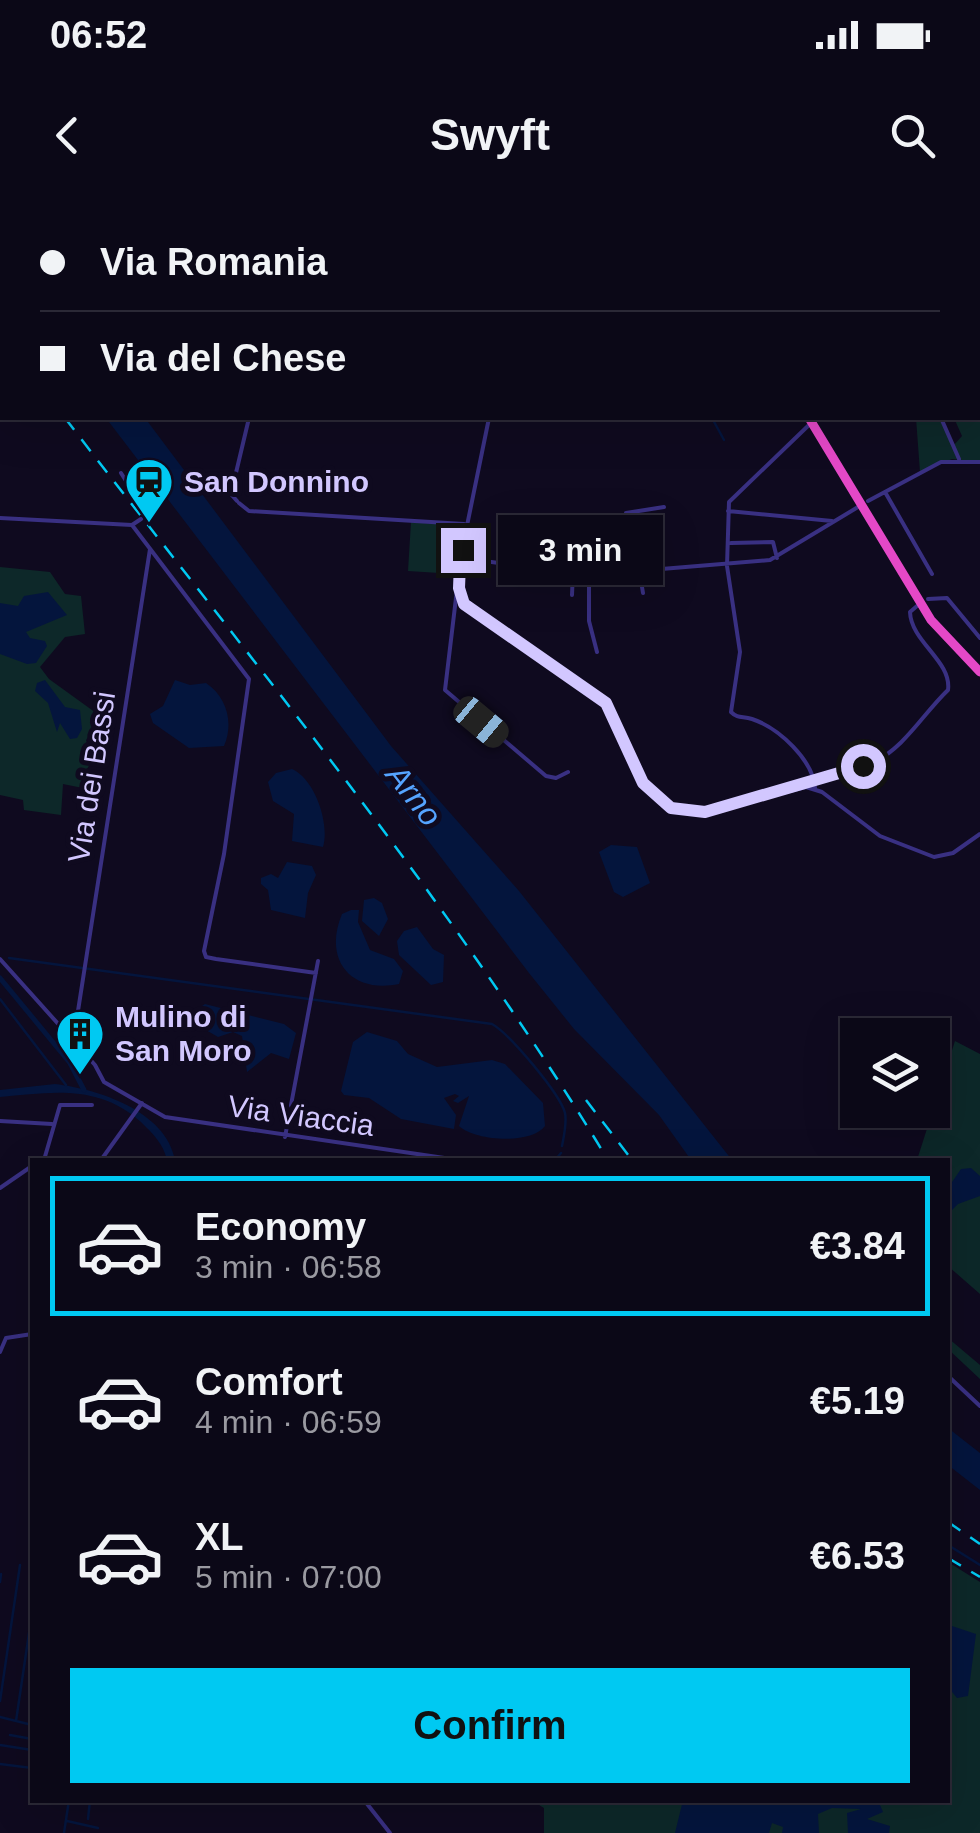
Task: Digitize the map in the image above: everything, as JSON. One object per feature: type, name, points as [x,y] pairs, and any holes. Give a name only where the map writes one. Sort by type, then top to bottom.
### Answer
[{"type":"highway","points":[[815,420],[934,618],[980,670]]},
{"type":"street","points":[[249,420],[235,477],[224,486],[249,511],[464,524]]},
{"type":"street","points":[[489,420],[464,524],[464,557],[444,680],[447,692],[546,776],[556,778],[568,772]]},
{"type":"street","points":[[813,420],[731,498],[727,562],[740,646],[730,712],[759,722],[780,737],[808,766],[815,788]]},
{"type":"street","points":[[942,420],[959,459]]},
{"type":"street","points":[[868,501],[934,464],[959,459],[980,462]]},
{"type":"street","points":[[121,473],[147,514]]},
{"type":"street","points":[[885,492],[932,574]]},
{"type":"street","points":[[464,557],[587,574],[777,558],[858,506]]},
{"type":"street","points":[[632,570],[626,512],[664,507]]},
{"type":"street","points":[[728,511],[832,521]]},
{"type":"street","points":[[0,518],[132,525],[141,518]]},
{"type":"street","points":[[132,525],[249,679],[206,956],[316,972]]},
{"type":"street","points":[[590,536],[589,621],[597,652]]},
{"type":"street","points":[[462,538],[470,551],[482,557]]},
{"type":"street","points":[[731,542],[774,542],[777,558]]},
{"type":"street","name":"Via dei Bassi","points":[[73,1043],[150,549]]},
{"type":"street","points":[[464,557],[470,551]]},
{"type":"street","points":[[639,569],[643,594]]},
{"type":"street","points":[[572,595],[573,571]]},
{"type":"street","points":[[458,594],[475,614],[606,703],[643,783],[657,800],[677,810],[705,812]]},
{"type":"street","points":[[928,599],[946,598],[980,638]]},
{"type":"street","points":[[692,818],[872,763],[904,743],[924,712],[949,688],[944,672],[912,624],[910,612],[917,606]]},
{"type":"street","points":[[806,787],[812,780]]},
{"type":"street","points":[[786,789],[815,788],[874,832],[934,857],[952,853],[980,834]]},
{"type":"street","name":"Via Viaccia","points":[[0,958],[104,1082],[164,1118],[443,1158]]},
{"type":"street","points":[[285,1137],[318,961]]},
{"type":"street","points":[[44,1158],[60,1105],[92,1104]]},
{"type":"street","points":[[102,1158],[141,1105]]},
{"type":"street","points":[[0,1121],[52,1124]]},
{"type":"street","points":[[0,1188],[30,1167]]},
{"type":"street","points":[[0,1352],[3,1336],[30,1334]]},
{"type":"street","points":[[950,1378],[980,1406]]},
{"type":"street","points":[[366,1803],[390,1833]]},
{"type":"green space","points":[[916,420],[942,420],[954,445],[962,436],[955,420],[980,420],[980,462],[952,459],[920,472]]},
{"type":"green space","points":[[411,522],[459,526],[455,574],[408,571]]},
{"type":"green space","points":[[0,567],[50,572],[65,594],[81,596],[85,634],[65,637],[40,667],[49,679],[103,718],[86,740],[92,761],[85,772],[96,785],[93,790],[63,784],[61,815],[24,810],[23,800],[0,795]]},
{"type":"green space","points":[[955,1041],[980,1054],[980,1294],[950,1268],[950,1158],[918,1158],[927,1128],[950,1128],[950,1057]]},
{"type":"green space","points":[[950,1340],[980,1365],[980,1379],[950,1351]]},
{"type":"green space","points":[[950,1563],[980,1582],[980,1833],[544,1833],[544,1808],[536,1803],[950,1803]]},
{"type":"water","name":"Arno","points":[[108,420],[146,420],[391,746],[519,891],[730,1158],[690,1158],[659,1115],[574,1029]]},
{"type":"water","points":[[48,592],[67,615],[26,632],[30,638],[45,641],[47,646],[36,663],[27,664],[0,654],[0,603],[18,606],[24,596]]},
{"type":"water","points":[[45,680],[65,707],[80,710],[82,729],[77,738],[70,739],[60,723],[57,732],[48,703],[35,691],[37,683]]},
{"type":"water","points":[[175,680],[190,685],[206,683],[219,696],[228,720],[224,746],[189,748],[153,723],[150,714],[163,706]]},
{"type":"water","points":[[292,769],[308,782],[319,803],[323,847],[292,841],[294,814],[273,801],[268,782],[276,773]]},
{"type":"water","points":[[611,845],[637,847],[650,883],[623,897],[614,892],[599,852]]},
{"type":"water","points":[[287,862],[312,866],[316,875],[308,893],[305,918],[271,910],[268,890],[261,884],[261,878],[271,874],[278,878]]},
{"type":"water","points":[[374,898],[382,903],[388,919],[379,936],[362,921],[364,900]]},
{"type":"water","points":[[359,910],[358,922],[370,950],[394,959],[403,971],[399,984],[367,984],[345,970],[336,945],[337,930],[342,914]]},
{"type":"water","points":[[417,927],[433,949],[444,955],[443,982],[431,985],[399,955],[397,941],[404,931]]},
{"type":"water","points":[[205,1004],[284,1024],[296,1033],[289,1059],[271,1053],[247,1072],[242,1036],[233,1032],[218,1037],[199,1026],[196,1010]]},
{"type":"water","points":[[367,1032],[397,1041],[408,1054],[437,1067],[492,1060],[505,1064],[543,1103],[545,1126],[528,1136],[490,1138],[459,1126],[469,1096],[458,1103],[453,1101],[459,1096],[455,1094],[444,1098],[456,1115],[454,1129],[401,1119],[369,1098],[344,1095],[341,1091],[353,1042]]},
{"type":"water","points":[[55,1084],[109,1097],[158,1128],[174,1158],[166,1158],[141,1122],[109,1101],[74,1093],[0,1097],[0,1090]]},
{"type":"water","points":[[971,1168],[980,1176],[980,1196],[958,1204],[950,1212],[950,1185],[961,1169]]},
{"type":"water","points":[[950,1430],[980,1453],[980,1490],[950,1467]]},
{"type":"water","points":[[952,1626],[976,1634],[968,1696],[957,1698],[950,1689]]},
{"type":"water","points":[[682,1803],[879,1803],[883,1812],[867,1819],[890,1826],[889,1833],[848,1833],[847,1813],[861,1809],[832,1808],[818,1814],[819,1833],[782,1833],[783,1827],[772,1823],[769,1833],[675,1833]]},
{"type":"waterway","points":[[713,420],[724,440]]},
{"type":"waterway","points":[[9,958],[492,1024],[522,1052],[561,1104],[566,1121],[562,1146]]},
{"type":"waterway","points":[[0,978],[70,1063],[84,1090]]},
{"type":"waterway","points":[[0,999],[66,1085]]},
{"type":"waterway","points":[[557,1158],[561,1153]]},
{"type":"waterway","points":[[950,1546],[980,1565]]},
{"type":"waterway","points":[[0,1701],[20,1565]]},
{"type":"waterway","points":[[0,1582],[1,1574]]},
{"type":"waterway","points":[[16,1721],[30,1626]]},
{"type":"waterway","points":[[0,1717],[30,1724]]},
{"type":"waterway","points":[[10,1735],[30,1739]]},
{"type":"waterway","points":[[0,1745],[30,1750]]},
{"type":"waterway","points":[[0,1764],[30,1768]]},
{"type":"waterway","points":[[64,1833],[69,1803]]},
{"type":"waterway","points":[[88,1819],[90,1803]]},
{"type":"waterway","points":[[67,1821],[98,1828]]},
{"type":"railway","points":[[67,420],[415,874],[547,1063],[607,1158]]},
{"type":"railway","points":[[586,1100],[630,1158]]},
{"type":"railway","points":[[950,1523],[980,1544]]},
{"type":"railway","points":[[950,1559],[980,1577]]},
{"type":"place","name":"San Donnino","points":[[149,524]]},
{"type":"place","name":"Mulino di San Moro","points":[[80,1076]]},
{"type":"route","points":[[463,550],[461,556],[467,559],[460,563],[458,581],[464,604],[606,703],[617,719],[643,783],[663,804],[686,812],[705,812],[863,766]]}]
